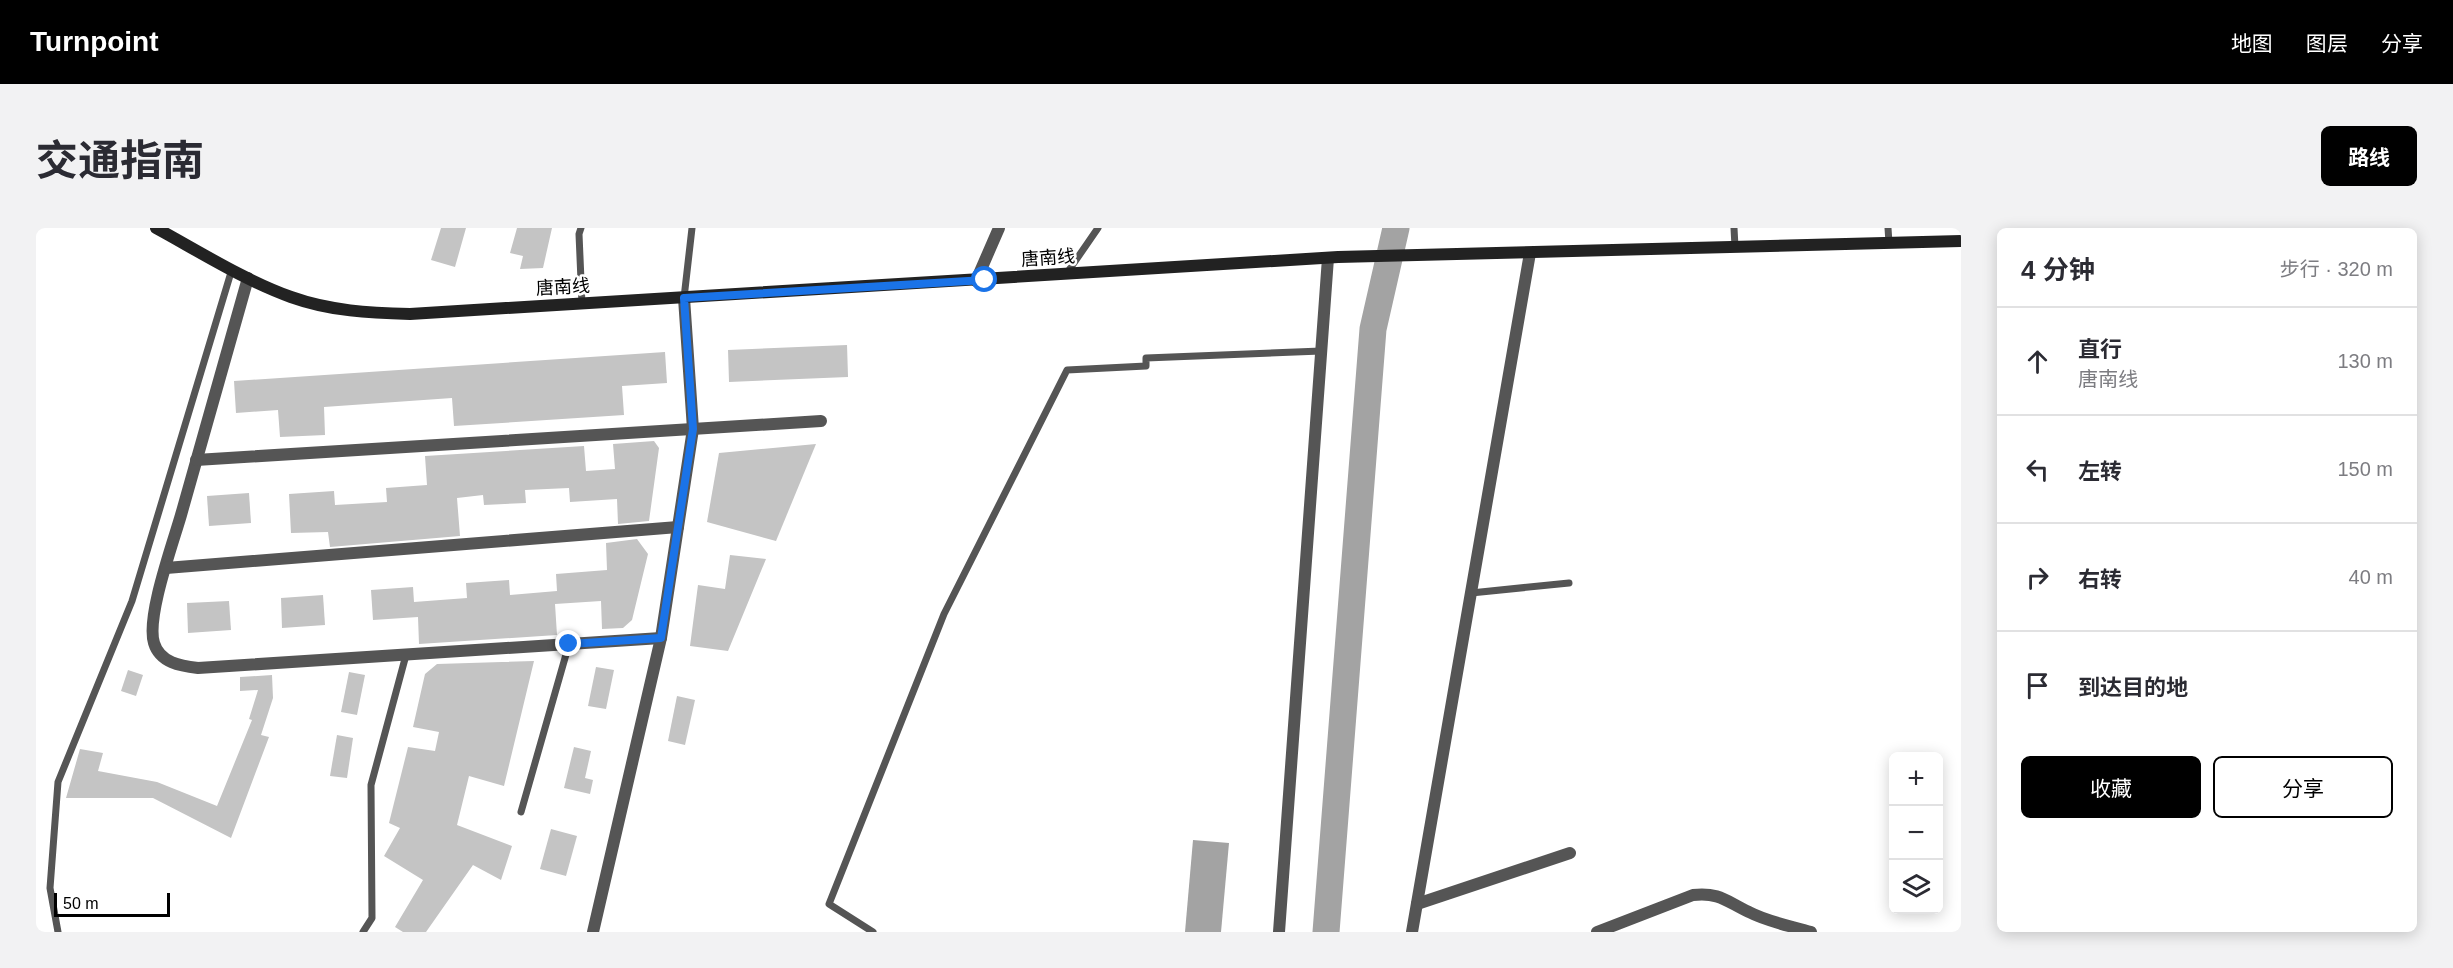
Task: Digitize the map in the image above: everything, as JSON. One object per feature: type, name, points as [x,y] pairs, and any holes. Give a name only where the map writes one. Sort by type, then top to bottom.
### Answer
[{"type":"street","name":"唐南线","points":[[156,228],[248,278],[293,298],[335,309],[410,314],[1333,258],[1961,241]]},
{"type":"street","points":[[976,281],[999,228]]},
{"type":"street","points":[[1412,932],[1530,253]]},
{"type":"street","points":[[1279,932],[1321,351],[1333,258]]},
{"type":"street","points":[[248,278],[152,624],[154,644],[163,658],[178,666],[198,668],[661,638]]},
{"type":"street","points":[[593,932],[661,638],[693,429],[684,298]]},
{"type":"street","points":[[196,460],[820,421]]},
{"type":"street","points":[[166,568],[678,527]]},
{"type":"street","points":[[1418,904],[1570,853]]},
{"type":"street","points":[[1597,932],[1693,895],[1709,893],[1724,898],[1750,913],[1812,932]]},
{"type":"lane","points":[[580,228],[582,304]]},
{"type":"lane","points":[[684,298],[692,228]]},
{"type":"lane","points":[[1066,275],[1098,228]]},
{"type":"lane","points":[[1734,228],[1735,247]]},
{"type":"lane","points":[[1888,228],[1889,243]]},
{"type":"lane","points":[[58,932],[50,888],[58,782],[132,601],[232,269]]},
{"type":"lane","points":[[873,932],[829,904],[944,614],[1067,370],[1146,366],[1146,358],[1321,351]]},
{"type":"lane","points":[[1471,593],[1569,584]]},
{"type":"lane","points":[[521,812],[569,644]]},
{"type":"lane","points":[[363,932],[372,918],[371,785],[406,655]]},
{"type":"shaded area","points":[[1193,840],[1229,843],[1221,932],[1185,932]]},
{"type":"building","points":[[441,228],[466,228],[455,267],[431,260]]},
{"type":"building","points":[[517,228],[552,228],[543,268],[520,269],[523,256],[510,253]]},
{"type":"building","points":[[847,345],[848,377],[729,382],[728,350]]},
{"type":"building","points":[[665,352],[667,383],[622,386],[624,415],[454,426],[452,398],[324,407],[325,435],[280,437],[278,410],[236,413],[234,381]]},
{"type":"building","points":[[654,441],[659,448],[649,521],[618,524],[617,499],[570,502],[569,488],[525,490],[526,503],[484,505],[483,495],[457,498],[460,536],[330,547],[328,532],[291,533],[289,494],[334,491],[335,505],[387,502],[386,488],[427,485],[425,456],[584,446],[586,471],[615,469],[613,444]]},
{"type":"building","points":[[816,444],[776,541],[707,522],[719,453]]},
{"type":"building","points":[[249,493],[251,523],[209,526],[207,496]]},
{"type":"building","points":[[637,539],[648,554],[632,620],[623,628],[602,629],[601,601],[555,604],[557,635],[419,644],[418,617],[373,620],[371,590],[413,587],[414,602],[467,598],[466,583],[509,580],[510,595],[557,591],[556,574],[607,570],[606,543]]},
{"type":"building","points":[[730,555],[766,559],[728,651],[690,646],[698,585],[725,589]]},
{"type":"building","points":[[323,595],[325,625],[282,628],[281,598]]},
{"type":"building","points":[[229,601],[231,630],[188,633],[187,603]]},
{"type":"building","points":[[534,661],[504,786],[469,776],[457,825],[512,846],[501,880],[473,865],[426,932],[403,932],[395,927],[423,880],[384,856],[400,828],[389,823],[408,747],[435,751],[439,732],[413,727],[425,674],[437,664]]},
{"type":"building","points":[[596,667],[614,670],[606,709],[588,706]]},
{"type":"building","points":[[128,670],[143,675],[136,696],[121,691]]},
{"type":"building","points":[[349,672],[365,675],[357,715],[341,712]]},
{"type":"building","points":[[272,675],[273,698],[261,735],[269,737],[231,838],[153,798],[66,798],[80,749],[103,753],[98,771],[157,782],[217,806],[252,720],[249,719],[258,690],[240,691],[240,677]]},
{"type":"building","points":[[677,696],[695,700],[685,745],[668,741]]},
{"type":"building","points":[[337,735],[353,738],[347,778],[330,776]]},
{"type":"building","points":[[574,747],[591,751],[585,778],[593,780],[590,794],[564,788]]},
{"type":"building","points":[[551,829],[577,836],[566,876],[540,869]]},
{"type":"waterway","points":[[1326,932],[1373,329],[1396,228]]},
{"type":"route","points":[[569,644],[661,638],[693,429],[684,298],[985,280]]}]
